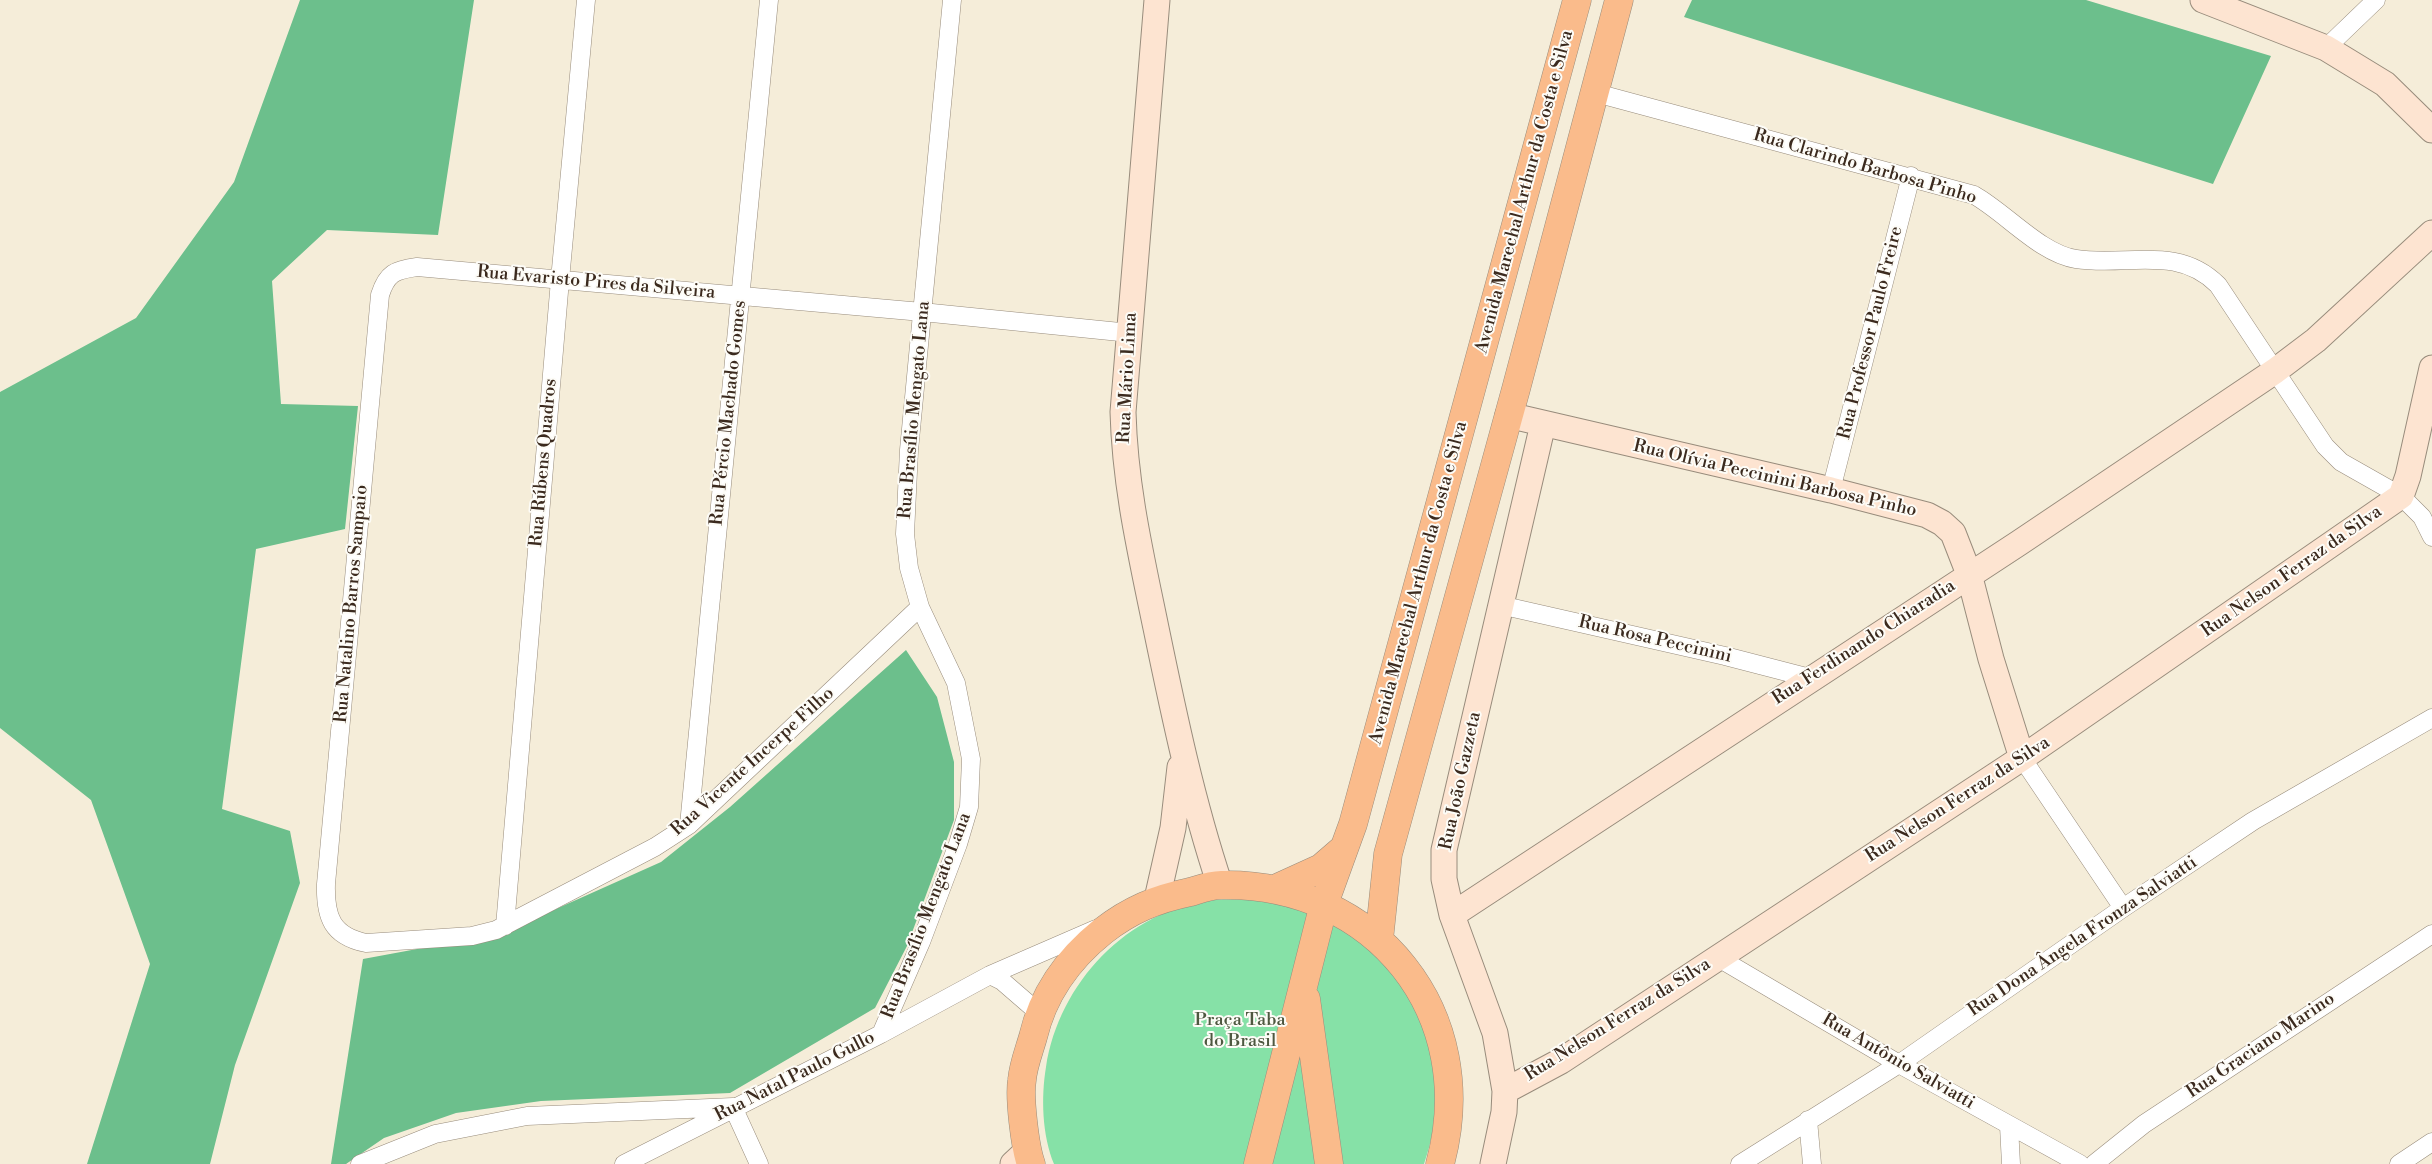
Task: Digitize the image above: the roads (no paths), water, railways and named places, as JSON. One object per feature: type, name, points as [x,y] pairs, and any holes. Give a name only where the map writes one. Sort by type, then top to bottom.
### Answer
[{"type":"main road","name":"Avenida Marechal Arthur da Costa e Silva","points":[[1258,1164],[1324,904],[1353,824],[1577,0]]},
{"type":"main road","points":[[1379,940],[1388,854],[1596,93],[1619,0]]},
{"type":"main road","points":[[1475,378],[1512,402]]},
{"type":"main road","points":[[1277,888],[1321,868],[1343,849]]},
{"type":"main road","points":[[1023,1160],[1021,1081],[1038,1013],[1059,976],[1086,945],[1119,919],[1157,899],[1220,885],[1277,888],[1324,904],[1344,914],[1379,940],[1404,967],[1424,998],[1439,1031],[1448,1066],[1450,1103],[1447,1139],[1440,1164]]},
{"type":"main road","points":[[1304,985],[1329,1164]]},
{"type":"street","name":"Rua Rúbens Quadros","points":[[505,926],[560,280],[586,0]]},
{"type":"street","name":"Rua Pércio Machado Gomes","points":[[689,826],[768,0]]},
{"type":"street","name":"Rua Brasílio Mengato Lana","points":[[881,1034],[921,942],[958,844],[969,807],[971,759],[956,683],[920,607],[909,568],[905,534],[909,450],[952,0]]},
{"type":"street","name":"Rua Mário Lima","points":[[1157,0],[1123,412],[1124,455],[1128,490],[1181,752],[1220,885]]},
{"type":"street","points":[[2203,0],[2326,48],[2384,84],[2432,130]]},
{"type":"street","points":[[2326,48],[2376,0]]},
{"type":"street","name":"Rua Clarindo Barbosa Pinho","points":[[1596,93],[1911,176],[1974,195],[1994,206],[2058,255],[2077,260],[2173,260],[2195,267],[2208,274],[2218,284],[2325,446],[2341,462],[2401,496],[2422,517],[2432,537]]},
{"type":"street","name":"Rua Professor Paulo Freire","points":[[1831,490],[1911,176]]},
{"type":"street","name":"Rua Ferdinando Chiaradia","points":[[1452,915],[1810,678],[2019,543],[2275,370],[2316,340],[2432,233]]},
{"type":"street","name":"Rua Evaristo Pires da Silveira","points":[[392,274],[402,269],[417,267],[922,312],[1130,334]]},
{"type":"street","name":"Rua Natalino Barros Sampaio","points":[[341,934],[330,919],[326,905],[326,884],[380,295],[384,282],[392,274]]},
{"type":"street","points":[[2401,496],[2408,476],[2432,368]]},
{"type":"street","name":"Rua Olívia Peccinini Barbosa Pinho","points":[[1512,402],[1543,424],[1831,490],[1927,515],[1942,523],[1953,533],[1969,574],[1991,659],[2022,758],[2123,908]]},
{"type":"street","name":"Rua João Gazzeta","points":[[1492,1164],[1504,1112],[1505,1090],[1495,1033],[1452,915],[1444,879],[1444,850],[1543,424]]},
{"type":"street","name":"Rua Nelson Ferraz da Silva","points":[[1505,1090],[1561,1061],[2022,758],[2401,496]]},
{"type":"street","name":"Rua Rosa Peccinini","points":[[1500,605],[1725,656],[1810,678]]},
{"type":"street","name":"Rua Vicente Incerpe Filho","points":[[341,934],[354,941],[366,943],[472,936],[505,926],[655,847],[689,826],[920,607]]},
{"type":"street","name":"Rua Dona Ângela Fronza Salviatti","points":[[1740,1164],[1899,1064],[2123,908],[2253,821],[2432,718]]},
{"type":"street","name":"Rua Mário Lima","points":[[1157,899],[1173,828],[1181,752]]},
{"type":"street","name":"Rua Natal Paulo Gullo","points":[[624,1164],[881,1034],[990,975],[1119,919]]},
{"type":"street","name":"Rua Graciano Marino","points":[[2094,1164],[2144,1124],[2432,934]]},
{"type":"street","name":"Rua Antônio Salviatti","points":[[1717,957],[1899,1064],[2008,1126],[2080,1164]]},
{"type":"street","points":[[990,975],[1002,981],[1038,1013]]},
{"type":"street","points":[[360,1164],[435,1134],[527,1116],[734,1107],[759,1164]]},
{"type":"street","points":[[1808,1120],[1812,1164]]},
{"type":"street","points":[[2008,1126],[2011,1164]]},
{"type":"street","points":[[2399,1164],[2432,1142]]},
{"type":"park label","name":"Praça Taba do Brasil","points":[[1240,1031]]}]
